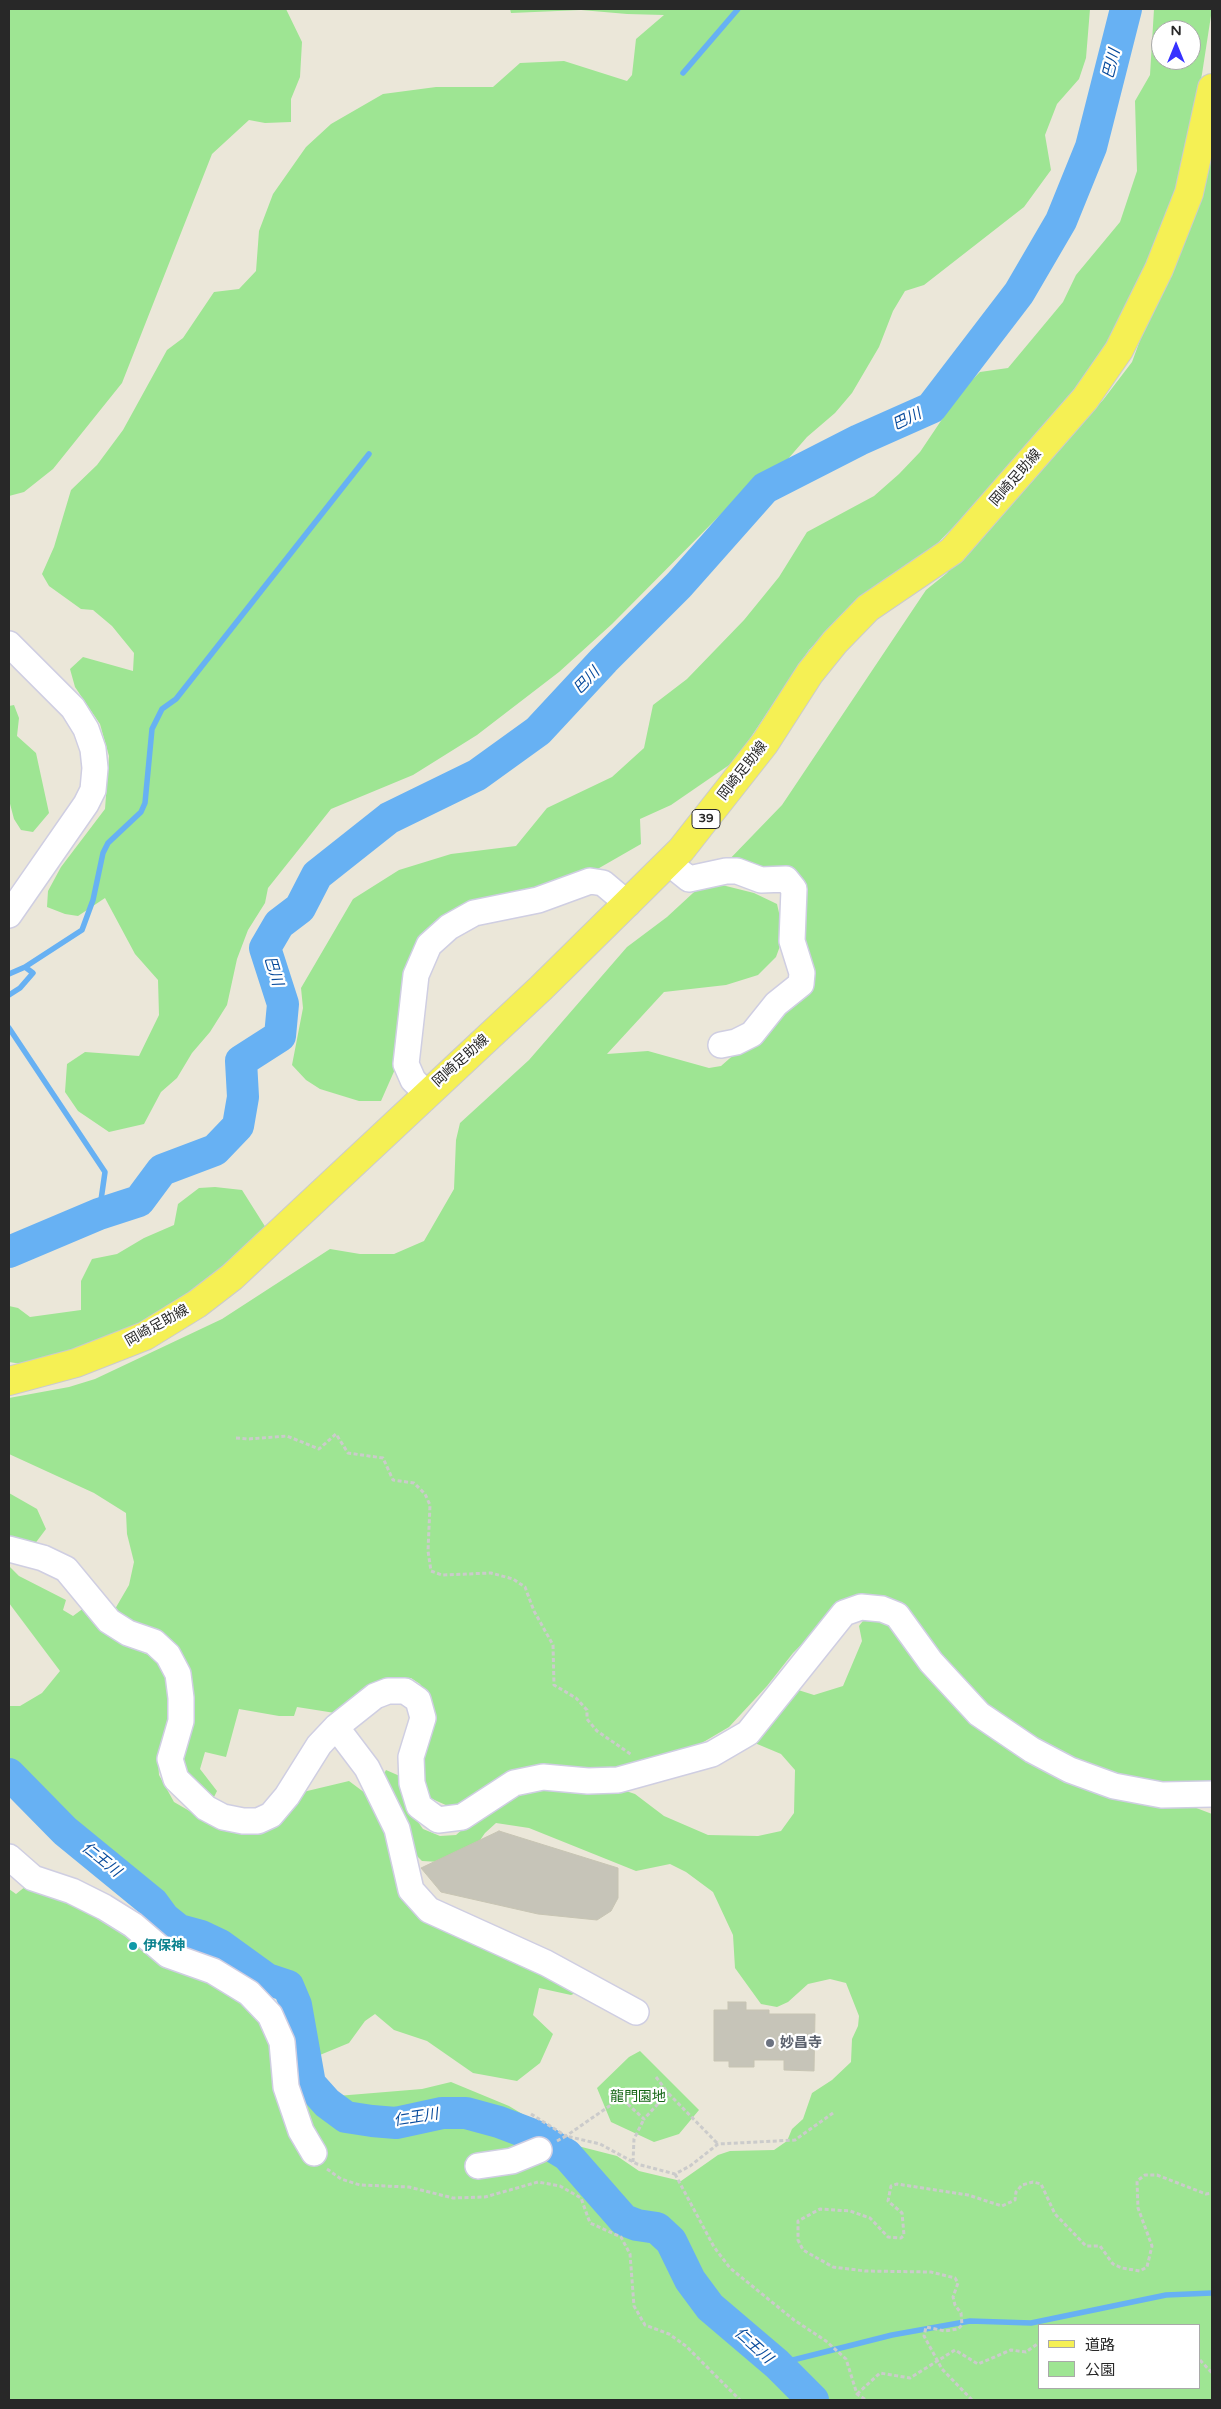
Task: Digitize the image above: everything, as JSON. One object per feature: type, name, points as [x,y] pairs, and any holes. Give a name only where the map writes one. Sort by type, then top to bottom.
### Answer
[{"type":"main road","name":"岡崎足助線","points":[[9,1381],[76,1363],[144,1336],[197,1304],[232,1277],[628,904],[669,863],[765,743],[810,673],[835,642],[868,608],[952,551],[1085,398],[1119,350],[1159,270],[1189,193],[1212,88]]},
{"type":"street","points":[[9,644],[73,708],[86,729],[93,749],[95,768],[92,790],[86,804],[9,915]]},
{"type":"street","points":[[669,863],[689,878],[726,871],[737,872],[761,880],[786,878],[794,889],[792,941],[802,973],[801,984],[776,1004],[752,1034],[736,1042],[721,1045]]},
{"type":"street","points":[[426,1093],[413,1080],[406,1064],[416,975],[428,945],[449,926],[474,913],[538,900],[590,881],[603,883],[628,904]]},
{"type":"street","points":[[9,1549],[43,1558],[66,1569],[109,1621],[128,1633],[154,1642],[168,1654],[178,1674],[182,1698],[182,1721],[170,1759],[176,1779],[206,1808],[224,1816],[243,1821],[258,1820],[271,1815],[286,1796],[319,1745],[336,1727],[374,1696],[388,1691],[405,1691],[418,1700],[423,1718],[412,1757],[412,1783],[419,1806],[438,1820],[462,1817],[514,1783],[543,1777],[588,1781],[618,1780],[712,1754],[748,1733],[844,1613],[861,1607],[882,1609],[897,1615],[931,1662],[979,1714],[1032,1750],[1070,1770],[1114,1786],[1162,1794],[1212,1794]]},
{"type":"street","points":[[336,1727],[368,1768],[397,1829],[412,1890],[429,1910],[546,1963],[636,2012]]},
{"type":"street","points":[[9,1856],[33,1878],[72,1892],[104,1907],[133,1925],[168,1955],[213,1971],[249,1993],[270,2015],[282,2042],[286,2086],[301,2132],[322,2162]]},
{"type":"street","points":[[478,2166],[512,2161],[539,2150]]},
{"type":"path","points":[[236,1438],[287,1436],[319,1449],[336,1434],[348,1453],[383,1458],[393,1480],[414,1483],[425,1494],[430,1505],[428,1551],[431,1571],[442,1575],[491,1572],[513,1579],[525,1587],[534,1611],[553,1645],[554,1685],[576,1698],[587,1710],[587,1719],[597,1731],[630,1752],[644,1773]]},
{"type":"path","points":[[656,2077],[668,2093],[718,2144]]},
{"type":"path","points":[[633,2162],[634,2139],[644,2119],[668,2093]]},
{"type":"path","points":[[561,2139],[621,2098],[644,2119]]},
{"type":"path","points":[[531,2114],[566,2136],[600,2144],[633,2162],[675,2174],[690,2166],[718,2144],[794,2140],[834,2113]]},
{"type":"path","points":[[322,2162],[341,2179],[360,2185],[409,2187],[453,2198],[485,2197],[538,2182],[560,2186],[581,2198],[590,2223],[621,2237],[630,2254],[634,2306],[645,2325],[669,2334],[686,2346],[740,2400]]},
{"type":"path","points":[[675,2174],[714,2247],[730,2268],[794,2320],[826,2341],[846,2359],[857,2394],[866,2400]]},
{"type":"path","points":[[972,2400],[942,2369],[924,2336],[926,2328],[945,2331],[958,2329],[962,2325],[961,2313],[955,2305],[953,2297],[958,2283],[955,2278],[931,2272],[865,2272],[833,2267],[812,2257],[803,2250],[798,2240],[798,2221],[820,2209],[850,2211],[870,2218],[888,2237],[901,2238],[904,2235],[902,2213],[888,2200],[890,2186],[897,2184],[968,2195],[1002,2206],[1016,2200],[1016,2192],[1022,2185],[1033,2182],[1041,2184],[1055,2214],[1086,2246],[1100,2246],[1113,2264],[1122,2268],[1140,2271],[1147,2267],[1152,2246],[1138,2208],[1137,2181],[1145,2175],[1157,2175],[1206,2194],[1212,2194]]},
{"type":"path","points":[[857,2394],[880,2373],[910,2378],[955,2350],[978,2364],[1011,2350],[1026,2352],[1038,2343]]},
{"type":"path","points":[[1201,2361],[1212,2373]]},
{"type":"green space","points":[[9,9],[286,9],[302,42],[300,77],[291,99],[291,122],[265,123],[249,120],[212,154],[122,383],[53,469],[24,492],[9,496]]},
{"type":"green space","points":[[510,9],[1090,9],[1086,58],[1079,79],[1057,104],[1045,135],[1051,170],[1024,207],[924,285],[905,291],[893,311],[879,347],[852,393],[835,413],[807,437],[781,467],[736,499],[612,624],[559,672],[477,735],[413,775],[331,809],[268,888],[265,903],[248,930],[237,959],[227,1005],[210,1032],[192,1053],[177,1078],[161,1092],[144,1124],[109,1132],[78,1111],[65,1092],[67,1064],[85,1052],[139,1056],[159,1015],[158,980],[135,954],[105,898],[78,916],[65,914],[47,907],[48,891],[61,867],[105,809],[109,756],[100,724],[75,687],[70,669],[83,657],[133,671],[134,653],[112,626],[93,610],[81,609],[49,586],[42,574],[54,547],[71,490],[97,465],[123,430],[167,350],[183,338],[214,292],[239,289],[256,271],[259,231],[273,194],[306,147],[331,124],[383,94],[436,87],[493,87],[520,63],[564,61],[627,81],[632,75],[636,39],[664,15],[581,10],[511,13]]},
{"type":"green space","points":[[1154,9],[1212,9],[1202,74],[1180,181],[1131,312],[1078,388],[1001,478],[930,551],[845,613],[809,650],[735,761],[671,805],[640,819],[641,844],[594,871],[545,890],[493,899],[477,899],[441,917],[419,942],[396,1067],[381,1101],[359,1101],[320,1089],[306,1080],[292,1065],[303,1008],[301,988],[353,899],[399,870],[451,854],[516,846],[547,808],[612,777],[644,748],[653,705],[687,679],[744,620],[779,577],[807,532],[874,496],[899,474],[920,452],[961,391],[980,372],[1008,368],[1063,302],[1076,275],[1120,222],[1137,171],[1135,101],[1150,75],[1151,58],[1151,70],[1201,70],[1201,20],[1153,20]]},
{"type":"green space","points":[[1212,125],[1212,1783],[1166,1783],[1121,1777],[1085,1767],[1038,1742],[991,1711],[873,1599],[847,1599],[793,1653],[767,1686],[729,1727],[695,1747],[614,1772],[448,1806],[430,1798],[420,1788],[428,1698],[420,1684],[411,1678],[397,1678],[380,1683],[335,1713],[297,1707],[294,1716],[279,1716],[239,1709],[226,1757],[205,1752],[200,1769],[217,1791],[213,1799],[181,1769],[189,1695],[120,1623],[115,1609],[129,1585],[134,1562],[127,1534],[126,1513],[94,1493],[9,1454],[9,1398],[69,1387],[95,1379],[222,1319],[330,1249],[360,1254],[394,1254],[424,1241],[454,1189],[456,1140],[460,1123],[529,1060],[627,947],[667,917],[706,881],[754,893],[777,904],[784,935],[776,957],[758,975],[726,985],[664,992],[607,1054],[648,1051],[709,1068],[721,1066],[801,996],[798,892],[724,865],[782,805],[926,590],[947,573],[965,547],[1103,400],[1132,362],[1199,181]]},
{"type":"green space","points":[[14,705],[19,718],[17,736],[36,753],[49,813],[33,832],[21,830],[14,819],[9,800],[9,706]]},
{"type":"green space","points":[[215,1187],[242,1190],[266,1228],[185,1304],[133,1341],[34,1366],[9,1362],[9,1306],[18,1308],[30,1317],[81,1310],[81,1281],[92,1259],[117,1254],[144,1238],[174,1225],[178,1204],[199,1188]]},
{"type":"green space","points":[[9,1493],[37,1509],[46,1529],[34,1545],[9,1545]]},
{"type":"green space","points":[[9,1566],[19,1576],[66,1600],[63,1610],[73,1616],[92,1602],[115,1634],[142,1652],[165,1663],[172,1679],[169,1747],[158,1761],[159,1775],[174,1802],[205,1820],[253,1834],[267,1830],[303,1792],[349,1781],[373,1799],[396,1856],[404,1891],[589,1987],[571,1995],[539,1988],[533,2015],[553,2034],[540,2063],[517,2081],[473,2073],[427,2041],[394,2030],[375,2014],[365,2021],[349,2043],[315,2057],[307,2018],[295,1990],[289,1982],[273,1976],[241,1951],[180,1922],[168,1913],[154,1891],[128,1874],[98,1845],[73,1829],[36,1787],[9,1764],[9,1706],[20,1706],[42,1693],[60,1671],[9,1603]]},
{"type":"green space","points":[[866,1617],[891,1622],[980,1725],[1212,1814],[1212,2400],[9,2400],[9,1889],[16,1894],[31,1882],[206,1974],[268,2020],[281,2090],[337,2096],[422,2089],[451,2082],[509,2106],[574,2145],[617,2156],[639,2171],[681,2181],[718,2155],[730,2151],[774,2150],[787,2141],[792,2129],[803,2119],[812,2093],[832,2080],[851,2062],[852,2039],[858,2026],[859,2016],[846,1983],[830,1979],[808,1984],[788,2002],[777,2007],[761,2004],[735,1968],[733,1935],[713,1892],[686,1872],[670,1864],[636,1871],[529,1828],[496,1823],[485,1833],[476,1846],[440,1862],[422,1861],[415,1854],[380,1781],[386,1770],[402,1777],[411,1812],[423,1829],[440,1836],[456,1835],[490,1805],[544,1784],[617,1788],[635,1794],[664,1816],[708,1835],[758,1836],[781,1831],[794,1813],[795,1770],[781,1754],[750,1741],[795,1689],[814,1695],[843,1686],[862,1641],[859,1626]]},
{"type":"green space","name":"龍門園地","points":[[640,2051],[699,2110],[679,2134],[654,2142],[611,2122],[597,2088],[629,2057]]},
{"type":"building","points":[[499,1831],[618,1868],[618,1898],[611,1911],[597,1920],[538,1914],[441,1892],[421,1868]]},
{"type":"building","points":[[728,2002],[746,2002],[746,2010],[769,2010],[769,2014],[815,2014],[814,2071],[784,2070],[784,2060],[754,2060],[754,2067],[729,2067],[729,2061],[714,2061],[714,2010],[728,2010]]},
{"type":"waterway","points":[[683,73],[738,9]]},
{"type":"waterway","name":"巴川","points":[[9,1252],[99,1214],[139,1201],[162,1170],[215,1150],[238,1126],[243,1097],[241,1061],[280,1036],[283,1004],[265,948],[279,924],[300,908],[317,875],[389,818],[477,775],[538,731],[604,660],[679,585],[765,488],[859,440],[931,408],[1019,293],[1061,221],[1091,147],[1126,9]]},
{"type":"waterway","points":[[9,995],[20,988],[33,973],[25,967],[82,930],[93,900],[103,853],[108,843],[141,812],[145,803],[152,729],[162,709],[176,699],[369,454]]},
{"type":"waterway","points":[[9,974],[25,967]]},
{"type":"waterway","points":[[9,1028],[105,1172],[99,1214]]},
{"type":"waterway","name":"仁王川","points":[[9,1774],[65,1831],[153,1903],[164,1918],[179,1930],[201,1936],[220,1945],[267,1979],[288,1986],[296,2005],[310,2084],[327,2103],[346,2117],[396,2123],[442,2113],[466,2113],[499,2122],[536,2136],[567,2155],[624,2220],[637,2225],[657,2228],[671,2241],[690,2280],[710,2307],[777,2364],[813,2400]]},
{"type":"waterway","points":[[777,2364],[892,2335],[970,2321],[1031,2323],[1166,2295],[1212,2293]]},
{"type":"place","name":"伊保神","points":[[133,1946]]},
{"type":"place","name":"妙昌寺","points":[[770,2043]]}]
